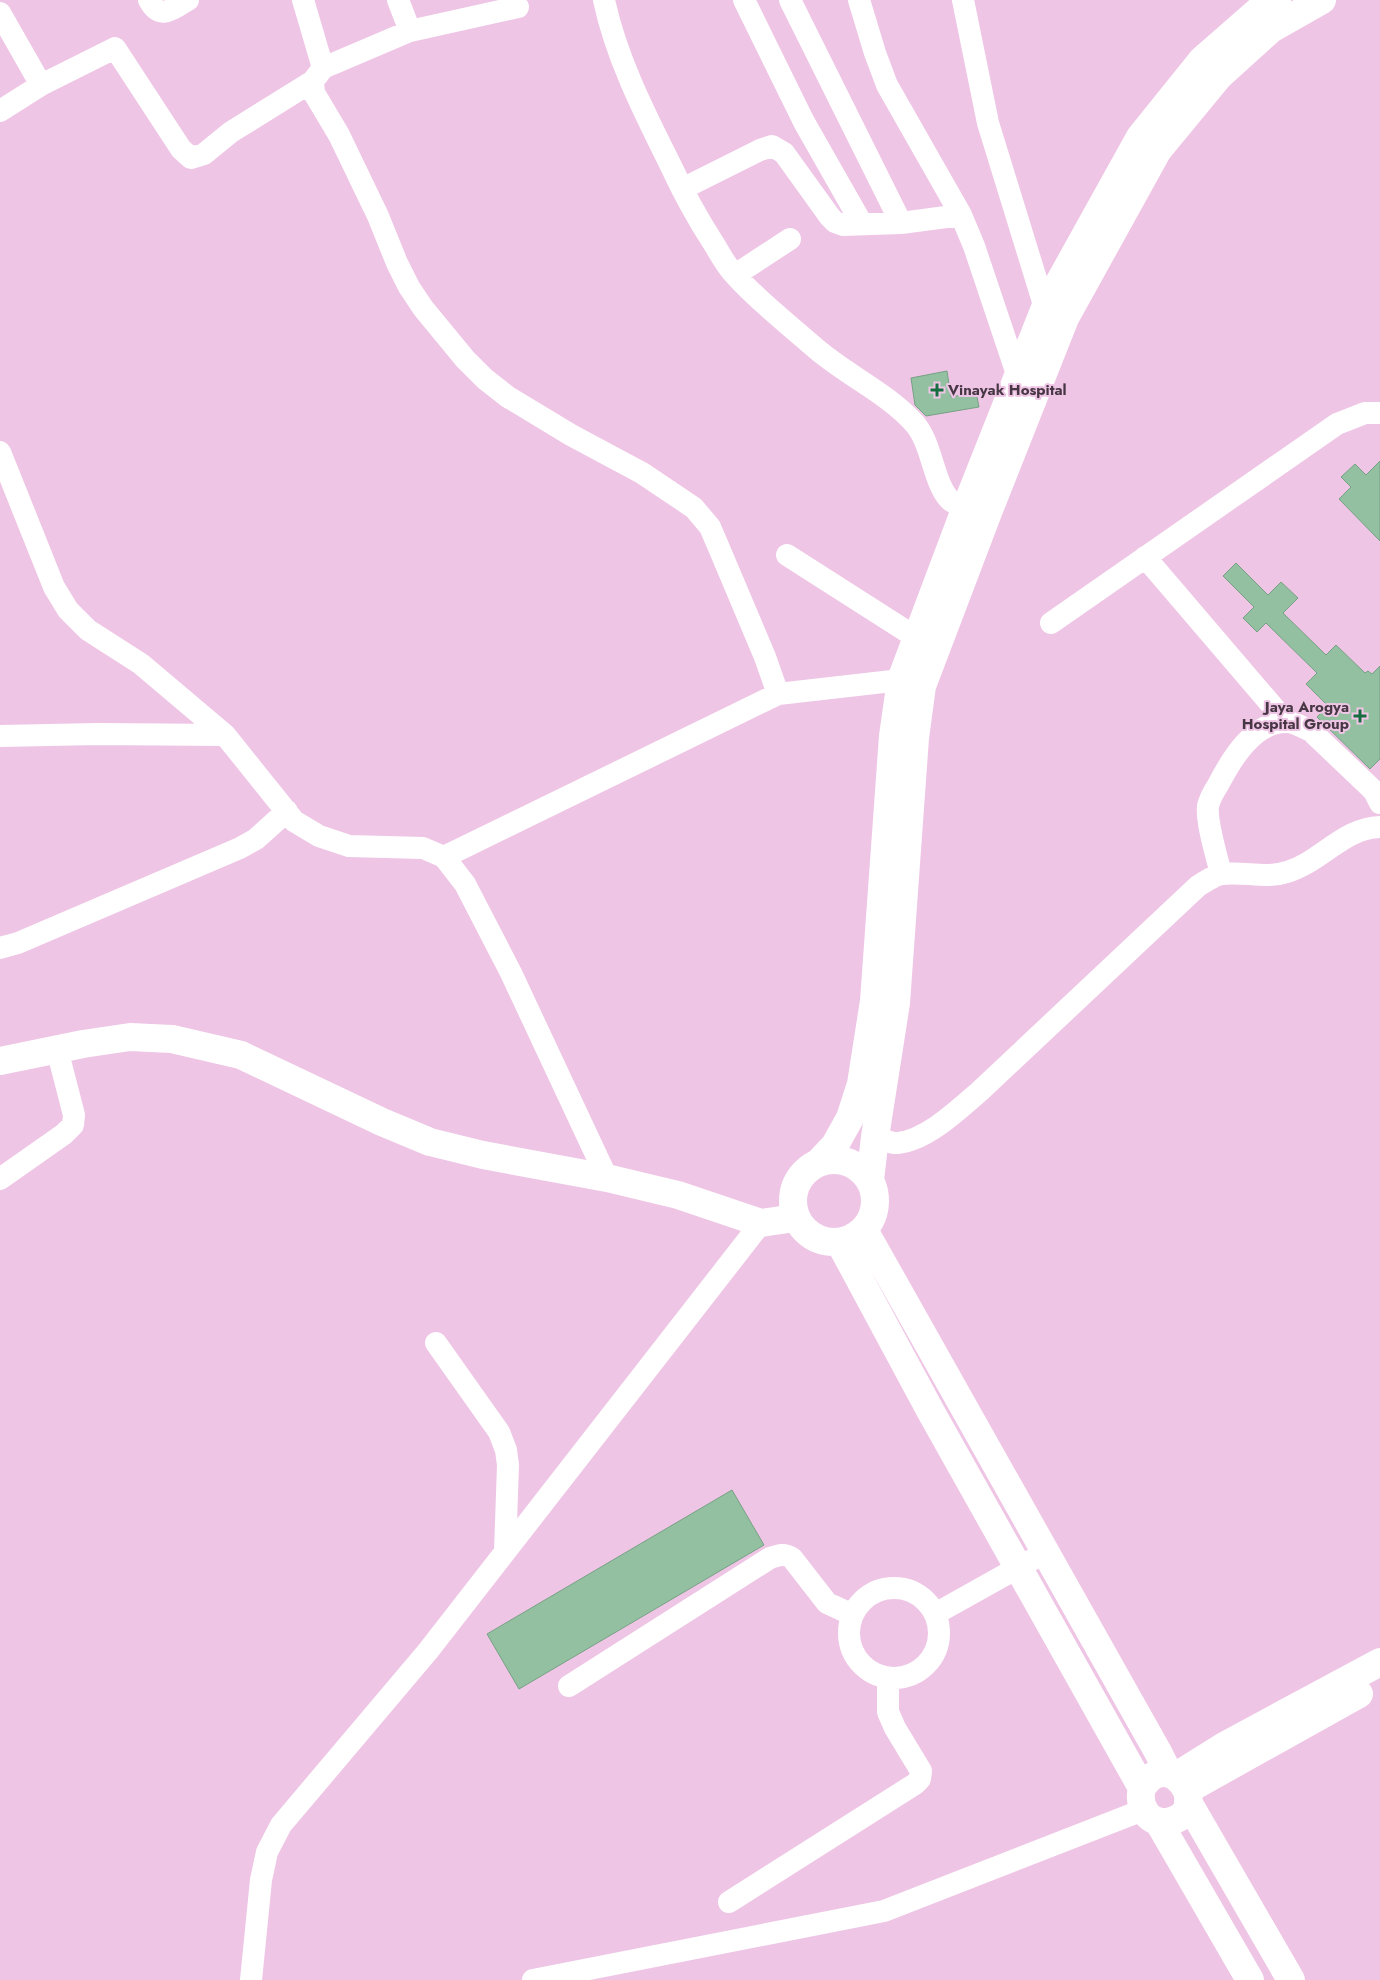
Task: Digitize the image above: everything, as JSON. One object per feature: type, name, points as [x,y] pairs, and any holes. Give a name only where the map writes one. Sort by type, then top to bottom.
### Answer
[{"type":"main road","points":[[818,1163],[834,1160],[850,1162],[862,1170],[870,1180],[875,1192],[876,1206],[872,1219],[864,1230],[840,1243],[827,1243],[814,1238],[803,1230],[796,1218],[792,1202],[795,1186],[804,1172],[818,1163],[835,1145],[850,1118],[861,1084],[874,1001],[893,736],[912,683],[987,515],[1055,313],[1140,137],[1202,60],[1258,11],[1277,0]]},
{"type":"main road","points":[[870,1180],[896,1003],[915,738],[912,683],[917,638],[966,507],[1018,377],[1055,313],[1158,150],[1219,76],[1271,29],[1322,0]]},
{"type":"main road","points":[[0,1061],[130,1037],[181,1041],[241,1055],[382,1122],[430,1142],[484,1155],[607,1178],[678,1196],[761,1223],[796,1218]]},
{"type":"main road","points":[[864,1230],[1158,1752],[1180,1785],[1291,1980]]},
{"type":"main road","points":[[840,1243],[1148,1806],[1250,1980]]},
{"type":"main road","points":[[1180,1785],[1224,1746],[1380,1662]]},
{"type":"main road","points":[[1180,1785],[1182,1814],[1177,1818],[1171,1821],[1148,1806],[1145,1782],[1156,1775],[1180,1785],[1380,1683]]},
{"type":"street","points":[[149,0],[159,12],[166,12],[188,0]]},
{"type":"street","points":[[303,0],[318,74],[314,93],[339,135],[378,216],[397,263],[409,287],[423,308],[465,359],[485,379],[508,397],[571,435],[642,473],[694,508],[710,527],[765,657],[778,694]]},
{"type":"street","points":[[398,0],[410,31]]},
{"type":"street","points":[[604,0],[608,21],[640,103],[691,207],[735,276],[830,361],[899,408],[916,426],[926,446],[941,486],[949,500],[966,507]]},
{"type":"street","points":[[744,0],[804,122],[862,224]]},
{"type":"street","points":[[790,0],[901,223]]},
{"type":"street","points":[[859,0],[875,53],[888,85],[961,214],[974,246],[1018,377]]},
{"type":"street","points":[[963,0],[988,123],[1055,313]]},
{"type":"street","points":[[0,111],[41,85],[114,48],[181,149],[191,158],[204,154],[231,132],[318,74],[410,31],[518,7]]},
{"type":"street","points":[[0,13],[41,85]]},
{"type":"street","points":[[682,189],[760,150],[772,146],[784,153],[835,222],[843,225],[901,223],[961,214]]},
{"type":"street","points":[[735,276],[790,239]]},
{"type":"street","points":[[1051,623],[1337,424],[1365,414],[1380,413]]},
{"type":"street","points":[[0,452],[54,587],[68,610],[88,630],[141,664],[225,735],[294,821],[319,836],[349,846],[423,848],[444,857],[464,884],[507,964],[607,1178]]},
{"type":"street","points":[[787,555],[917,638]]},
{"type":"street","points":[[1145,557],[1286,722]]},
{"type":"street","points":[[444,857],[778,694],[912,683]]},
{"type":"street","points":[[1221,874],[1209,816],[1210,798],[1226,769],[1247,741],[1267,726],[1286,722],[1311,731],[1374,792],[1380,802]]},
{"type":"street","points":[[0,736],[98,734],[225,735]]},
{"type":"street","points":[[0,948],[27,939],[240,848],[256,839],[286,811]]},
{"type":"street","points":[[875,1137],[896,1143],[915,1138],[945,1121],[980,1091],[1198,886],[1221,874],[1276,875],[1288,872],[1301,866],[1347,836],[1369,828],[1380,827]]},
{"type":"street","points":[[0,1179],[64,1134],[73,1125],[74,1115],[58,1050]]},
{"type":"street","points":[[251,1980],[261,1880],[267,1852],[281,1825],[428,1651],[761,1223]]},
{"type":"street","points":[[436,1343],[499,1432],[506,1450],[508,1465],[505,1552]]},
{"type":"street","points":[[935,1614],[1046,1552]]},
{"type":"street","points":[[569,1686],[770,1558],[780,1554],[792,1558],[827,1603],[854,1615]]},
{"type":"street","points":[[898,1588],[913,1592],[926,1601],[935,1614],[939,1627],[939,1641],[934,1654],[926,1665],[915,1674],[902,1678],[888,1678],[873,1674],[861,1665],[852,1652],[849,1636],[850,1621],[854,1615],[857,1607],[868,1596],[883,1589],[898,1588]]},
{"type":"street","points":[[729,1902],[920,1779],[921,1772],[894,1728],[888,1712],[888,1678]]},
{"type":"street","points":[[544,1979],[884,1911],[1148,1806]]},
{"type":"building","points":[[947,371],[951,397],[976,392],[979,407],[926,416],[915,405],[911,378]]},
{"type":"building","points":[[1380,461],[1380,541],[1339,499],[1351,487],[1341,477],[1355,464],[1366,475]]},
{"type":"building","points":[[1236,563],[1268,595],[1281,582],[1298,598],[1283,613],[1326,655],[1336,645],[1365,673],[1368,671],[1372,674],[1380,666],[1380,759],[1370,769],[1317,717],[1328,706],[1306,684],[1317,673],[1266,623],[1257,632],[1243,618],[1254,607],[1223,576]]},
{"type":"building","points":[[732,1490],[764,1545],[519,1689],[487,1634]]},
{"type":"place","name":"Vinayak Hospital","points":[[937,390]]},
{"type":"place","name":"Jaya Arogya Hospital Group","points":[[1360,716]]}]
